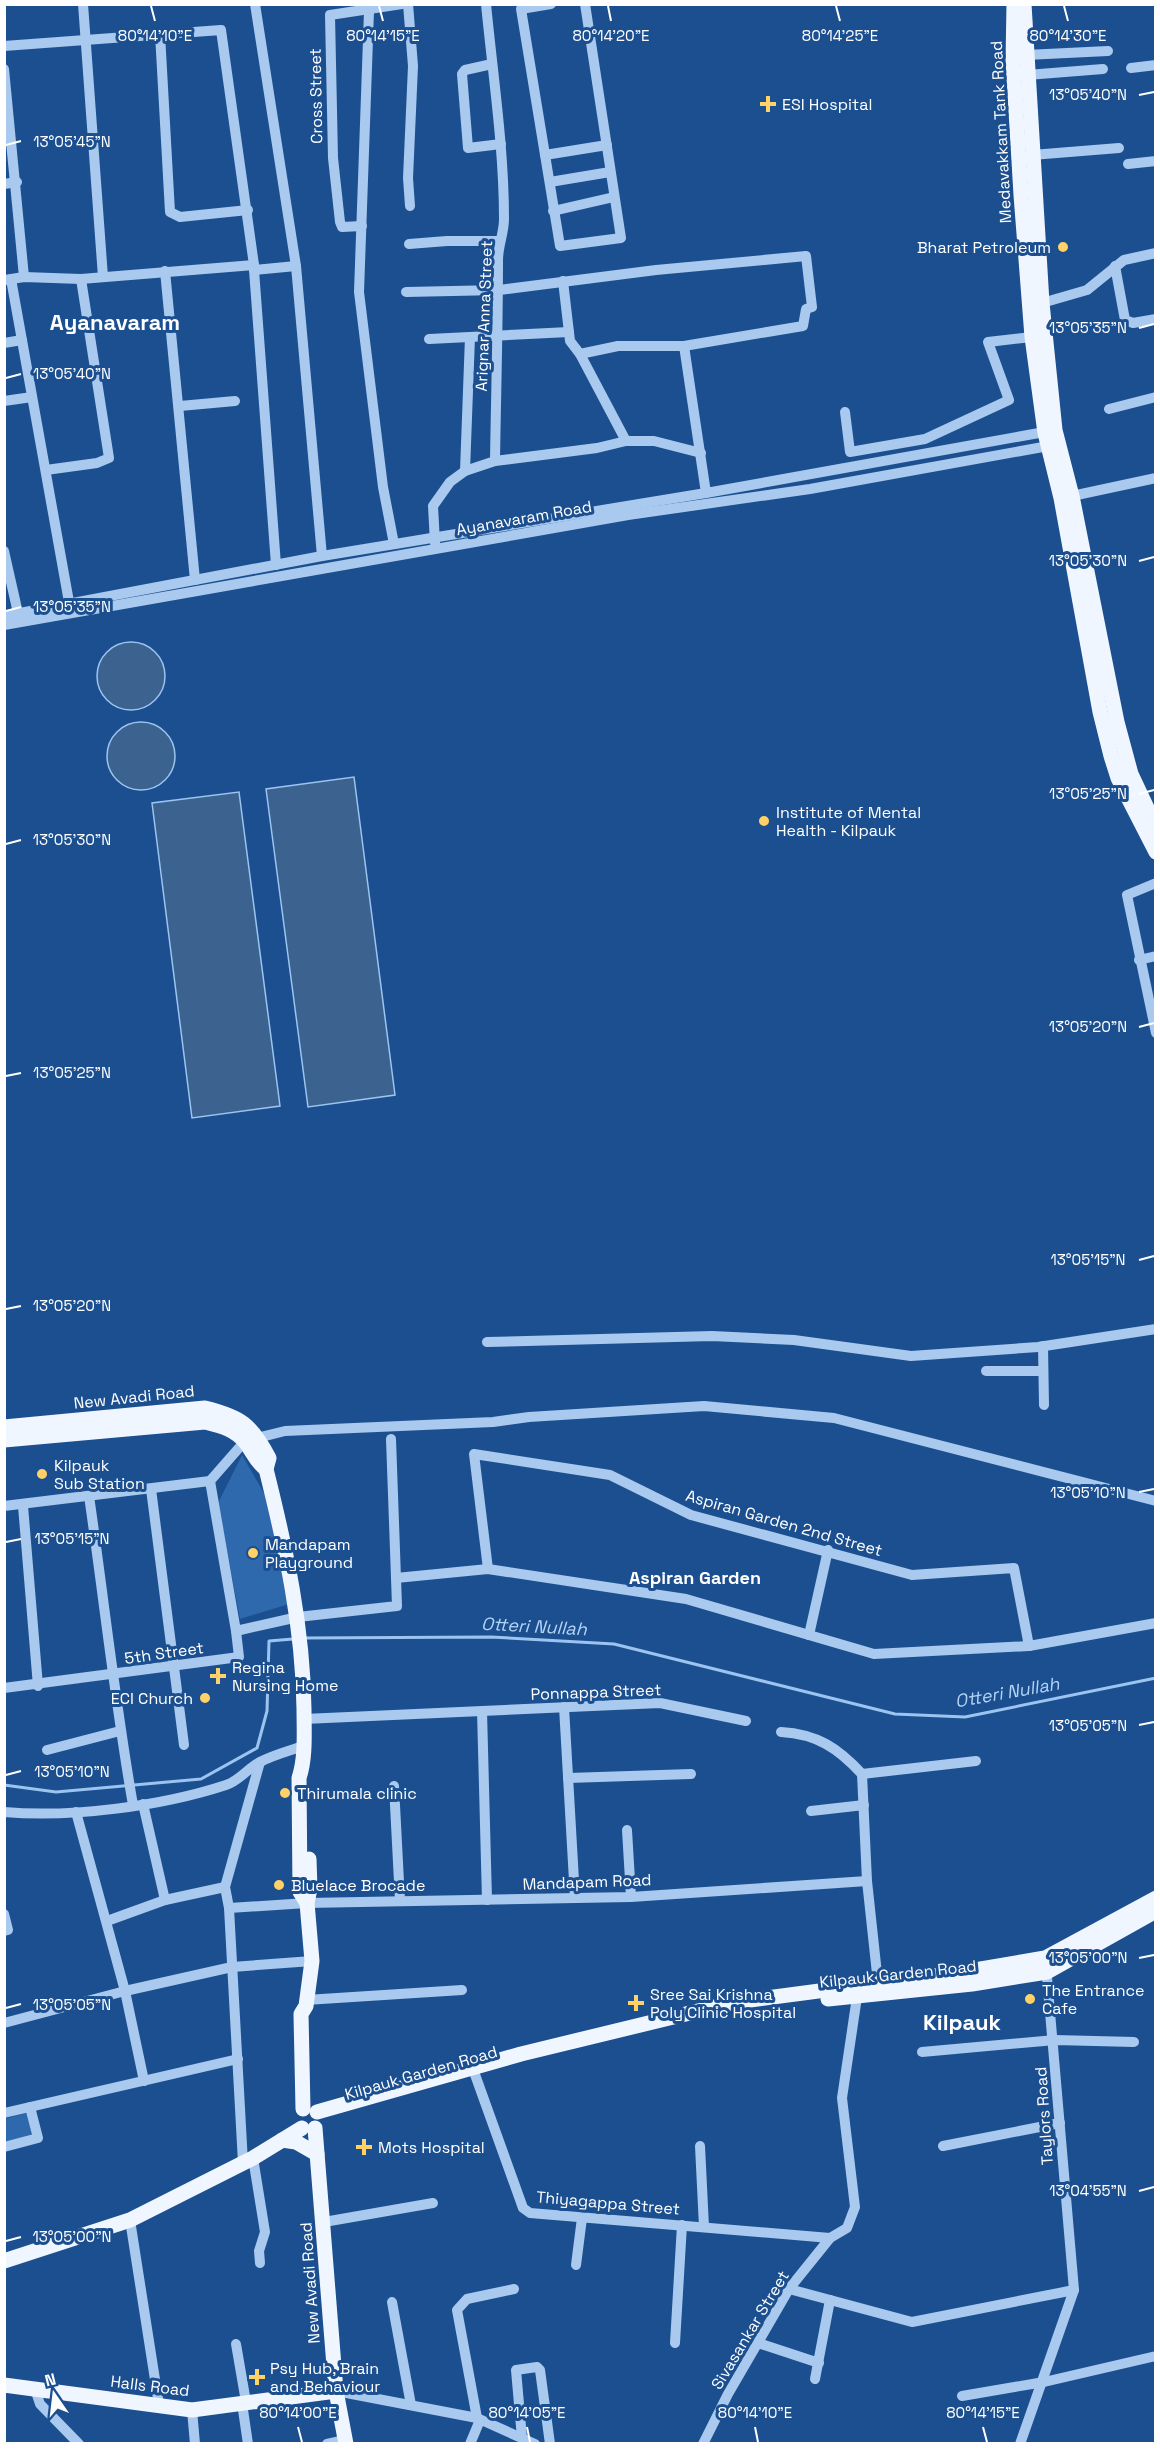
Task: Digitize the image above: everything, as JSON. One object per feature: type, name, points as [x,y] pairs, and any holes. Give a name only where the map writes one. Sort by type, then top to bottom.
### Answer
[{"type":"main road","name":"Medavakkam Tank Road","points":[[1014,4],[1013,61],[1032,337],[1100,712],[1118,778],[1155,852]]},
{"type":"main road","name":"Medavakkam Tank Road","points":[[1024,4],[1052,438],[1072,496],[1117,722],[1131,774],[1155,827]]},
{"type":"main road","name":"New Avadi Road","points":[[4,1427],[205,1408],[234,1415],[250,1427],[257,1463],[266,1469],[286,1550],[299,1624],[304,1719],[302,1767],[298,1778],[300,1892],[307,1903],[312,1961],[306,2003],[301,2014],[310,2120],[317,2154],[324,2223],[336,2391],[346,2442]]},
{"type":"main road","name":"New Avadi Road","points":[[4,1440],[205,1422],[229,1428],[252,1440]]},
{"type":"main road","points":[[1046,1965],[1155,1898]]},
{"type":"main road","name":"Kilpauk Garden Road","points":[[4,2261],[130,2220],[248,2161],[310,2120],[474,2073],[730,2012],[972,1984],[1046,1965],[1155,1911]]},
{"type":"main road","name":"Kilpauk Garden Road","points":[[474,2073],[521,2054],[735,2002],[999,1966],[1046,1965]]},
{"type":"main road","points":[[282,2140],[296,2142],[317,2154]]},
{"type":"main road","name":"Halls Road","points":[[4,2385],[192,2410],[336,2391]]},
{"type":"street","points":[[83,4],[103,277]]},
{"type":"street","points":[[255,4],[296,266],[322,556]]},
{"type":"street","name":"Cross Street","points":[[362,226],[342,227],[340,222],[333,158],[330,15],[402,4]]},
{"type":"street","points":[[408,4],[413,66],[408,178],[410,206]]},
{"type":"street","name":"Arignar Anna Street","points":[[486,4],[501,144],[504,223],[499,242],[499,290],[495,335],[495,461]]},
{"type":"street","points":[[551,4],[521,9],[560,246],[621,238],[585,4]]},
{"type":"street","points":[[369,10],[359,292],[383,487],[394,544]]},
{"type":"street","points":[[4,46],[85,38],[220,30],[248,210],[254,267],[276,566]]},
{"type":"street","points":[[160,34],[170,212],[180,217],[248,210]]},
{"type":"street","points":[[1026,55],[1108,51]]},
{"type":"street","points":[[492,64],[465,70],[462,74],[468,148],[501,144]]},
{"type":"street","points":[[1131,68],[1155,65]]},
{"type":"street","points":[[4,69],[17,182],[24,277]]},
{"type":"street","points":[[1027,75],[1103,69]]},
{"type":"street","points":[[545,155],[607,145]]},
{"type":"street","points":[[1032,155],[1119,148]]},
{"type":"street","points":[[1128,164],[1155,160]]},
{"type":"street","points":[[550,182],[610,172]]},
{"type":"street","points":[[4,184],[17,182]]},
{"type":"street","points":[[553,211],[614,197]]},
{"type":"street","points":[[409,244],[447,241],[499,242]]},
{"type":"street","points":[[1042,303],[1087,290],[1124,260],[1155,253]]},
{"type":"street","points":[[406,292],[499,290],[563,281],[806,256],[812,307],[806,309],[803,326],[684,346],[618,346],[580,354]]},
{"type":"street","points":[[69,602],[22,340],[8,280],[24,277],[81,279],[165,271],[296,266]]},
{"type":"street","points":[[1115,266],[1125,320],[1133,322],[1155,318]]},
{"type":"street","points":[[165,271],[180,406],[195,579]]},
{"type":"street","points":[[46,470],[97,463],[110,458],[81,279]]},
{"type":"street","points":[[563,281],[570,341],[580,354],[626,441]]},
{"type":"street","points":[[429,339],[569,332]]},
{"type":"street","points":[[465,471],[470,337]]},
{"type":"street","points":[[845,412],[850,452],[925,439],[1009,400],[988,342],[1032,337]]},
{"type":"street","points":[[4,343],[22,340]]},
{"type":"street","points":[[684,346],[706,493]]},
{"type":"street","points":[[4,401],[32,397]]},
{"type":"street","points":[[1109,409],[1155,397]]},
{"type":"street","points":[[180,406],[235,401]]},
{"type":"street","name":"Ayanavaram Road","points":[[4,616],[69,602],[434,536],[1052,438]]},
{"type":"street","name":"Ayanavaram Road","points":[[4,625],[628,515],[810,489],[1052,438]]},
{"type":"street","points":[[435,549],[433,506],[450,482],[465,471],[495,461],[597,448],[626,441],[654,441],[701,453]]},
{"type":"street","points":[[1072,496],[1155,478]]},
{"type":"street","points":[[4,551],[18,613]]},
{"type":"street","points":[[1155,883],[1127,895],[1155,1033]]},
{"type":"street","points":[[1139,960],[1155,956]]},
{"type":"street","points":[[488,1342],[712,1336],[794,1340],[911,1356],[1043,1346],[1155,1329]]},
{"type":"street","points":[[1043,1346],[1044,1405]]},
{"type":"street","points":[[986,1371],[1043,1371]]},
{"type":"street","points":[[4,1506],[23,1506],[210,1481],[252,1440],[285,1431],[493,1422],[529,1417],[704,1406],[834,1418],[1155,1501]]},
{"type":"street","points":[[210,1481],[236,1631],[299,1624],[397,1606],[391,1439]]},
{"type":"street","name":"Aspiran Garden 2nd Street","points":[[488,1569],[474,1454],[610,1474],[691,1515],[828,1550],[912,1575],[1014,1568],[1029,1646]]},
{"type":"street","points":[[151,1489],[175,1666],[183,1745]]},
{"type":"street","points":[[89,1496],[128,1780],[165,1899]]},
{"type":"street","points":[[23,1506],[38,1686]]},
{"type":"street","points":[[809,1635],[828,1550]]},
{"type":"street","points":[[396,1578],[488,1569],[686,1599],[874,1654],[1029,1646],[1155,1623]]},
{"type":"street","name":"5th Street","points":[[4,1688],[38,1686],[239,1657],[236,1631]]},
{"type":"street","name":"Ponnappa Street","points":[[304,1719],[660,1703],[747,1720]]},
{"type":"street","points":[[564,1707],[575,1898]]},
{"type":"street","points":[[482,1711],[487,1899]]},
{"type":"street","points":[[47,1750],[120,1731]]},
{"type":"street","points":[[781,1732],[800,1733],[836,1748],[862,1774],[867,1881],[878,1983]]},
{"type":"street","points":[[4,1812],[32,1814],[76,1812],[229,1785],[260,1762],[303,1746]]},
{"type":"street","points":[[862,1774],[976,1761]]},
{"type":"street","points":[[260,1762],[225,1887],[229,1908],[238,2059],[248,2161],[265,2232],[259,2251],[260,2263]]},
{"type":"street","points":[[568,1778],[691,1774]]},
{"type":"street","points":[[394,1786],[400,1901]]},
{"type":"street","points":[[812,1811],[864,1806]]},
{"type":"street","points":[[76,1812],[125,1991],[144,2081]]},
{"type":"street","points":[[627,1830],[631,1897]]},
{"type":"street","name":"Mandapam Road","points":[[229,1908],[307,1903],[631,1897],[867,1881]]},
{"type":"street","points":[[107,1921],[165,1899],[225,1887]]},
{"type":"street","points":[[4,1914],[8,1930],[4,1931]]},
{"type":"street","points":[[4,2023],[125,1991],[232,1967],[312,1961]]},
{"type":"street","name":"Taylors Road","points":[[1020,2444],[1044,2382],[1074,2290],[1055,2040],[1046,1965]]},
{"type":"street","points":[[306,2003],[462,1990]]},
{"type":"street","name":"Sivasankar Street","points":[[703,2444],[789,2289],[830,2238],[848,2228],[855,2207],[842,2098],[857,1997]]},
{"type":"street","points":[[922,2052],[1055,2040],[1134,2042]]},
{"type":"street","points":[[4,2113],[238,2059]]},
{"type":"street","name":"Thiyagappa Street","points":[[474,2073],[523,2208],[530,2212],[830,2238]]},
{"type":"street","points":[[4,2147],[38,2138],[30,2107]]},
{"type":"street","points":[[943,2146],[1060,2123]]},
{"type":"street","points":[[700,2146],[704,2227]]},
{"type":"street","points":[[324,2223],[433,2203]]},
{"type":"street","points":[[576,2265],[582,2218]]},
{"type":"street","points":[[130,2220],[159,2405]]},
{"type":"street","points":[[675,2343],[682,2225]]},
{"type":"street","points":[[470,2444],[479,2419],[457,2310],[467,2299],[514,2289]]},
{"type":"street","points":[[789,2289],[912,2322],[1074,2290]]},
{"type":"street","points":[[815,2379],[830,2300]]},
{"type":"street","points":[[392,2302],[411,2405]]},
{"type":"street","points":[[758,2343],[819,2363]]},
{"type":"street","points":[[236,2344],[248,2444]]},
{"type":"street","points":[[962,2396],[1044,2382],[1155,2356]]},
{"type":"street","points":[[522,2438],[516,2370],[537,2367],[540,2370],[550,2444]]},
{"type":"street","points":[[35,2389],[40,2404],[79,2444]]},
{"type":"street","name":"Halls Road","points":[[336,2391],[479,2419],[508,2439],[522,2438],[535,2444]]},
{"type":"street","points":[[192,2410],[195,2444]]},
{"type":"street","points":[[324,2442],[346,2442]]},
{"type":"shaded area","points":[[124,642],[138,642],[150,647],[160,657],[165,676],[160,695],[150,705],[138,710],[124,710],[112,705],[102,695],[97,683],[97,669],[102,657],[112,647]]},
{"type":"shaded area","points":[[141,722],[154,725],[165,732],[172,743],[175,756],[172,769],[165,780],[154,787],[141,790],[128,787],[117,780],[110,769],[107,756],[110,743],[117,732],[128,725]]},
{"type":"shaded area","points":[[354,777],[395,1095],[308,1107],[266,789]]},
{"type":"shaded area","points":[[239,792],[280,1106],[192,1118],[152,803]]},
{"type":"shaded area","name":"Mandapam Playground","points":[[242,1455],[265,1495],[289,1604],[240,1619],[218,1503]]},
{"type":"shaded area","points":[[27,2113],[32,2135],[5,2142],[4,2119]]},
{"type":"waterway","name":"Otteri Nullah","points":[[303,1638],[491,1637],[614,1644],[895,1714],[965,1717],[1156,1678]]},
{"type":"waterway","name":"Otteri Nullah","points":[[4,1785],[56,1792],[201,1779],[257,1748],[267,1711],[269,1641],[293,1639]]},
{"type":"place","name":"ESI Hospital","points":[[768,104]]},
{"type":"place","name":"Bharat Petroleum","points":[[1063,247]]},
{"type":"place","name":"Institute of Mental Health - Kilpauk","points":[[764,821]]},
{"type":"place","name":"Kilpauk Sub Station","points":[[42,1474]]},
{"type":"place","name":"Mandapam Playground","points":[[253,1553]]},
{"type":"place","name":"Regina Nursing Home","points":[[218,1676]]},
{"type":"place","name":"ECI Church","points":[[205,1698]]},
{"type":"place","name":"Thirumala clinic","points":[[285,1793]]},
{"type":"place","name":"Bluelace Brocade","points":[[279,1885]]},
{"type":"place","name":"The Entrance Cafe","points":[[1030,1999]]},
{"type":"place","name":"Sree Sai Krishna Poly Clinic Hospital","points":[[636,2003]]},
{"type":"place","name":"Mots Hospital","points":[[364,2147]]},
{"type":"place","name":"Psy Hub, Brain and Behaviour","points":[[257,2377]]},
{"type":"district","name":"Ayanavaram","points":[[115,322]]},
{"type":"district","name":"Aspiran Garden","points":[[695,1577]]},
{"type":"district","name":"Kilpauk","points":[[962,2022]]}]
